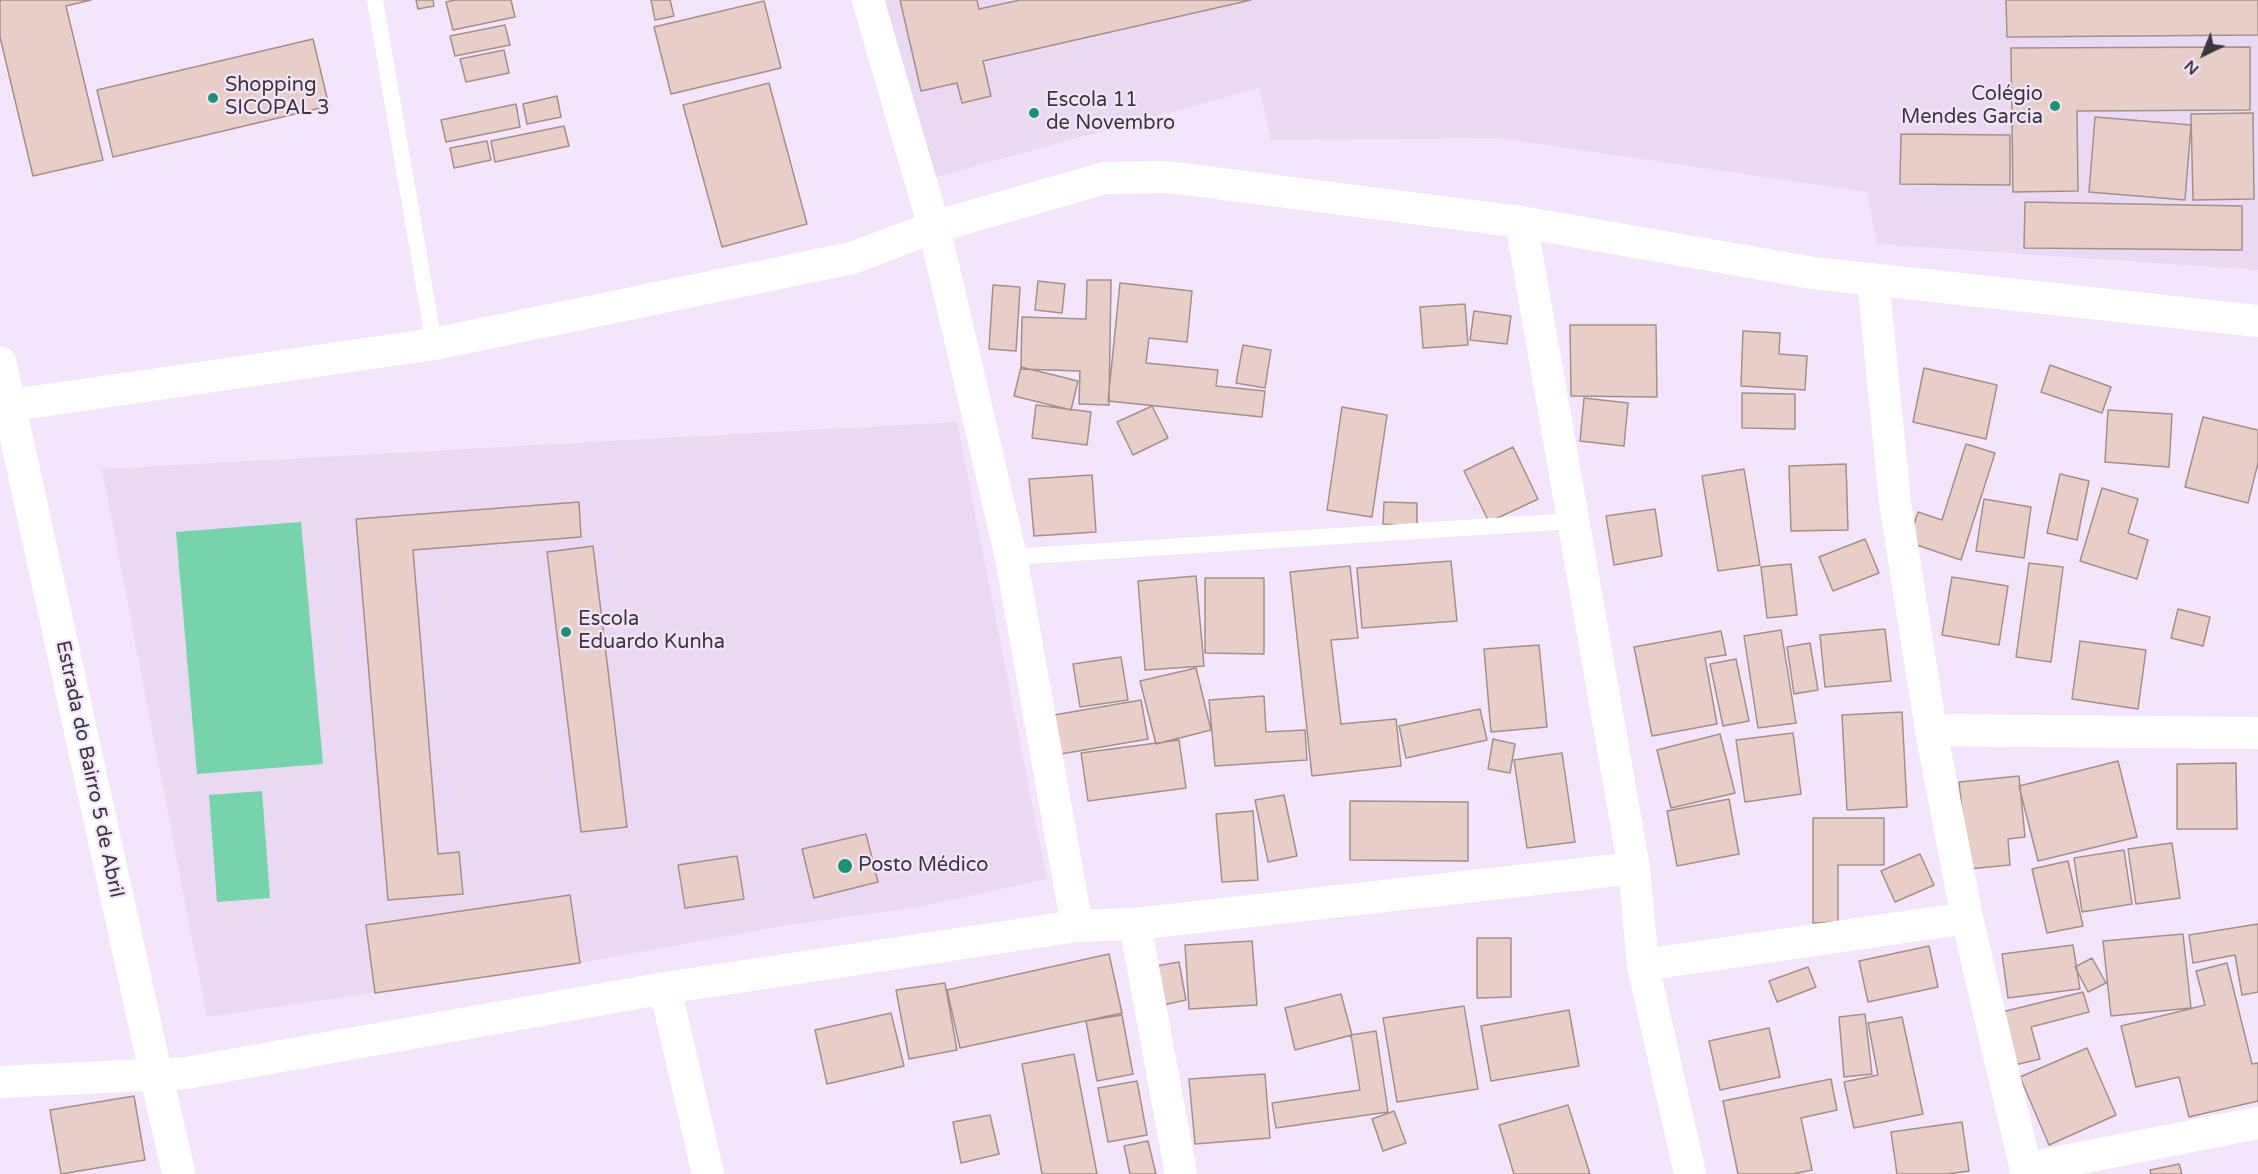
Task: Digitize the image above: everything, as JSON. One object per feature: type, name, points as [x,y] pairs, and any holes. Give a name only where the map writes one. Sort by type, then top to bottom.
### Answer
[{"type":"street","points":[[868,0],[934,227],[1011,557],[1077,926]]},
{"type":"street","points":[[5,406],[434,344],[852,258],[934,227],[1105,178],[1168,177],[1521,222],[1813,273],[2258,321]]},
{"type":"street","points":[[1521,222],[1634,868],[1643,965],[1689,1174]]},
{"type":"street","points":[[1873,279],[1894,502],[1931,730],[1967,918],[2026,1171],[2258,1123]]},
{"type":"street","name":"Estrada do Bairro 5 de Abril","points":[[0,363],[5,406],[179,1174]]},
{"type":"street","points":[[1931,730],[2258,733]]},
{"type":"street","points":[[0,1082],[186,1073],[665,988],[1077,926],[1135,924],[1634,868]]},
{"type":"street","points":[[1643,965],[1967,918]]},
{"type":"street","points":[[1135,924],[1181,1174]]},
{"type":"street","points":[[665,988],[708,1174]]},
{"type":"lane","points":[[375,0],[434,344]]},
{"type":"lane","points":[[1011,557],[1573,521]]},
{"type":"shaded area","points":[[868,0],[2258,0],[2258,270],[1877,244],[1867,192],[1498,138],[1271,140],[1259,88],[921,181]]},
{"type":"shaded area","name":"Escola Eduardo Kunha","points":[[957,422],[1047,879],[919,907],[788,925],[580,963],[207,1017],[102,469]]},
{"type":"green space","points":[[301,522],[323,764],[197,774],[176,532]]},
{"type":"green space","points":[[262,791],[270,898],[217,902],[209,795]]},
{"type":"building","points":[[0,0],[91,0],[66,6],[103,160],[33,176],[0,37]]},
{"type":"building","points":[[416,0],[433,0],[434,6],[418,9]]},
{"type":"building","points":[[511,0],[515,17],[453,30],[446,2]]},
{"type":"building","points":[[651,0],[670,0],[674,16],[655,20]]},
{"type":"building","points":[[900,0],[977,0],[979,9],[1020,0],[1251,0],[983,61],[991,96],[962,103],[957,83],[921,91]]},
{"type":"building","points":[[2006,0],[2258,0],[2258,35],[2007,37]]},
{"type":"building","points":[[764,1],[781,68],[671,94],[654,27]]},
{"type":"building","points":[[505,25],[510,45],[455,56],[450,36]]},
{"type":"building","name":"Shopping SICOPAL 3","points":[[313,39],[329,106],[113,157],[97,90]]},
{"type":"building","points":[[2250,47],[2250,110],[2077,111],[2078,191],[2013,192],[2011,48]]},
{"type":"building","points":[[504,50],[509,73],[466,82],[460,59]]},
{"type":"building","points":[[769,83],[807,224],[722,247],[683,105]]},
{"type":"building","points":[[557,96],[561,117],[527,124],[523,104]]},
{"type":"building","points":[[516,104],[520,127],[446,142],[441,120]]},
{"type":"building","points":[[2253,113],[2254,199],[2193,200],[2191,114]]},
{"type":"building","points":[[2095,117],[2191,125],[2185,200],[2089,192]]},
{"type":"building","points":[[564,126],[569,146],[495,162],[491,141]]},
{"type":"building","points":[[1901,134],[2010,135],[2010,185],[1900,184]]},
{"type":"building","points":[[487,141],[491,160],[454,168],[450,148]]},
{"type":"building","points":[[2025,202],[2242,206],[2242,250],[2024,248]]},
{"type":"building","points":[[1087,280],[1111,280],[1109,405],[1079,404],[1080,371],[1021,369],[1022,317],[1086,319]]},
{"type":"building","points":[[1038,281],[1065,284],[1062,313],[1035,310]]},
{"type":"building","points":[[1120,283],[1192,291],[1187,342],[1149,338],[1146,363],[1218,370],[1216,386],[1265,391],[1262,417],[1108,401]]},
{"type":"building","points":[[993,285],[1020,287],[1016,351],[989,349]]},
{"type":"building","points":[[1465,304],[1468,345],[1423,348],[1420,307]]},
{"type":"building","points":[[1474,311],[1511,316],[1507,344],[1470,340]]},
{"type":"building","points":[[1570,325],[1656,325],[1657,397],[1571,396]]},
{"type":"building","points":[[1743,331],[1780,333],[1779,354],[1807,356],[1805,390],[1741,386]]},
{"type":"building","points":[[1243,345],[1271,350],[1265,388],[1236,383]]},
{"type":"building","points":[[2050,365],[2111,387],[2102,413],[2041,392]]},
{"type":"building","points":[[1021,367],[1078,381],[1071,410],[1014,396]]},
{"type":"building","points":[[1924,368],[1997,385],[1986,439],[1913,422]]},
{"type":"building","points":[[1742,393],[1795,394],[1795,429],[1742,428]]},
{"type":"building","points":[[1584,398],[1628,403],[1624,446],[1580,441]]},
{"type":"building","points":[[1036,405],[1091,412],[1087,445],[1032,438]]},
{"type":"building","points":[[1152,406],[1168,438],[1133,455],[1117,422]]},
{"type":"building","points":[[1342,407],[1387,415],[1372,517],[1327,510]]},
{"type":"building","points":[[2108,410],[2172,414],[2169,467],[2105,462]]},
{"type":"building","points":[[2203,417],[2258,430],[2258,463],[2248,503],[2185,487]]},
{"type":"building","points":[[1966,444],[1995,453],[1961,560],[1908,542],[1918,512],[1942,520]]},
{"type":"building","points":[[1513,447],[1538,499],[1489,522],[1464,471]]},
{"type":"building","points":[[1846,464],[1848,530],[1791,531],[1789,466]]},
{"type":"building","points":[[1744,469],[1760,565],[1718,571],[1702,476]]},
{"type":"building","points":[[2060,474],[2089,481],[2077,540],[2047,533]]},
{"type":"building","points":[[1092,475],[1096,532],[1034,536],[1029,479]]},
{"type":"building","points":[[2102,488],[2138,499],[2128,533],[2148,540],[2137,579],[2080,561]]},
{"type":"building","points":[[1984,499],[2031,507],[2024,558],[1976,551]]},
{"type":"building","points":[[579,502],[581,537],[413,550],[438,854],[459,852],[463,894],[388,900],[356,519]]},
{"type":"building","points":[[1384,502],[1417,503],[1417,526],[1383,524]]},
{"type":"building","points":[[1655,509],[1662,556],[1614,565],[1606,516]]},
{"type":"building","points":[[1865,539],[1879,573],[1833,591],[1819,557]]},
{"type":"building","points":[[593,546],[627,827],[581,832],[547,552]]},
{"type":"building","points":[[1451,561],[1457,621],[1362,628],[1357,568]]},
{"type":"building","points":[[2029,563],[2063,567],[2051,662],[2016,657]]},
{"type":"building","points":[[1791,564],[1797,615],[1767,618],[1761,567]]},
{"type":"building","points":[[1350,566],[1358,638],[1331,640],[1341,724],[1396,719],[1401,766],[1312,776],[1290,572]]},
{"type":"building","points":[[1196,576],[1204,666],[1145,670],[1138,581]]},
{"type":"building","points":[[1952,577],[2008,586],[1999,645],[1942,635]]},
{"type":"building","points":[[1205,578],[1264,578],[1264,654],[1205,653]]},
{"type":"building","points":[[2178,609],[2210,617],[2203,646],[2171,638]]},
{"type":"building","points":[[1885,629],[1891,681],[1825,687],[1820,635]]},
{"type":"building","points":[[1781,630],[1796,723],[1758,728],[1744,636]]},
{"type":"building","points":[[1721,631],[1726,655],[1705,658],[1717,724],[1652,736],[1634,647]]},
{"type":"building","points":[[2080,641],[2146,650],[2138,709],[2072,699]]},
{"type":"building","points":[[1810,643],[1818,690],[1794,694],[1787,647]]},
{"type":"building","points":[[1539,645],[1547,727],[1491,732],[1484,649]]},
{"type":"building","points":[[1121,657],[1128,700],[1080,707],[1073,664]]},
{"type":"building","points":[[1736,659],[1749,721],[1723,726],[1710,664]]},
{"type":"building","points":[[1196,668],[1211,730],[1156,744],[1140,681]]},
{"type":"building","points":[[1264,696],[1266,732],[1305,730],[1307,760],[1215,766],[1209,700]]},
{"type":"building","points":[[1141,700],[1148,739],[1061,754],[1054,715]]},
{"type":"building","points":[[1480,709],[1487,740],[1406,758],[1399,726]]},
{"type":"building","points":[[1902,712],[1907,807],[1847,810],[1842,715]]},
{"type":"building","points":[[1793,733],[1801,794],[1745,802],[1736,740]]},
{"type":"building","points":[[1720,734],[1735,793],[1671,808],[1657,750]]},
{"type":"building","points":[[1493,739],[1515,744],[1510,773],[1488,769]]},
{"type":"building","points":[[1179,740],[1186,788],[1088,801],[1081,753]]},
{"type":"building","points":[[1562,753],[1575,842],[1527,848],[1514,760]]},
{"type":"building","points":[[2118,761],[2137,837],[2038,861],[2019,786]]},
{"type":"building","points":[[2236,763],[2237,829],[2177,829],[2177,764]]},
{"type":"building","points":[[2019,776],[2025,837],[2008,839],[2010,865],[1968,869],[1959,782]]},
{"type":"building","points":[[1284,795],[1297,856],[1268,862],[1255,800]]},
{"type":"building","points":[[1729,799],[1739,854],[1677,866],[1667,811]]},
{"type":"building","points":[[1350,801],[1468,802],[1468,861],[1350,860]]},
{"type":"building","points":[[1253,811],[1258,880],[1222,882],[1216,814]]},
{"type":"building","points":[[1813,818],[1884,818],[1884,865],[1838,865],[1838,922],[1813,923]]},
{"type":"building","points":[[866,834],[878,882],[814,898],[802,849]]},
{"type":"building","points":[[2172,843],[2180,898],[2136,904],[2128,849]]},
{"type":"building","points":[[2124,850],[2132,904],[2082,912],[2074,858]]},
{"type":"building","points":[[1920,854],[1934,885],[1895,902],[1881,871]]},
{"type":"building","points":[[737,856],[744,899],[685,908],[678,865]]},
{"type":"building","points":[[2068,861],[2083,926],[2047,933],[2032,869]]},
{"type":"building","points":[[570,895],[580,963],[375,993],[366,925]]},
{"type":"building","points":[[2258,924],[2258,992],[2242,995],[2235,955],[2193,963],[2189,935]]},
{"type":"building","points":[[2183,934],[2191,1008],[2111,1016],[2103,941]]},
{"type":"building","points":[[1477,938],[1511,938],[1511,997],[1477,998]]},
{"type":"building","points":[[1252,941],[1257,1005],[1189,1009],[1185,945]]},
{"type":"building","points":[[2073,945],[2080,989],[2008,998],[2002,954]]},
{"type":"building","points":[[1929,946],[1938,987],[1868,1002],[1859,961]]},
{"type":"building","points":[[1109,954],[1122,1013],[960,1048],[947,990]]},
{"type":"building","points":[[2092,958],[2106,983],[2088,992],[2075,967]]},
{"type":"building","points":[[1179,962],[1186,1000],[1163,1005],[1156,966]]},
{"type":"building","points":[[2227,963],[2252,1064],[2258,1063],[2258,1101],[2189,1117],[2179,1077],[2136,1087],[2121,1026],[2205,1005],[2196,971]]},
{"type":"building","points":[[1808,967],[1816,987],[1777,1002],[1769,981]]},
{"type":"building","points":[[945,983],[957,1050],[909,1059],[896,990]]},
{"type":"building","points":[[2083,992],[2089,1012],[2031,1027],[2040,1059],[2015,1065],[2002,1012]]},
{"type":"building","points":[[1341,994],[1352,1035],[1295,1050],[1285,1008]]},
{"type":"building","points":[[1464,1006],[1478,1089],[1397,1102],[1383,1018]]},
{"type":"building","points":[[1569,1010],[1579,1066],[1491,1081],[1481,1026]]},
{"type":"building","points":[[891,1013],[904,1066],[827,1084],[815,1030]]},
{"type":"building","points":[[1865,1014],[1872,1074],[1844,1077],[1839,1017]]},
{"type":"building","points":[[1122,1015],[1133,1074],[1097,1081],[1086,1021]]},
{"type":"building","points":[[1902,1017],[1923,1114],[1854,1128],[1844,1082],[1878,1075],[1868,1023]]},
{"type":"building","points":[[1769,1028],[1780,1077],[1720,1090],[1709,1041]]},
{"type":"building","points":[[1376,1031],[1388,1112],[1276,1128],[1272,1103],[1360,1090],[1351,1035]]},
{"type":"building","points":[[2087,1048],[2116,1115],[2049,1145],[2020,1077]]},
{"type":"building","points":[[1074,1054],[1097,1174],[1042,1174],[1022,1064]]},
{"type":"building","points":[[1265,1074],[1270,1138],[1195,1144],[1189,1079]]},
{"type":"building","points":[[1831,1079],[1837,1110],[1801,1118],[1812,1170],[1793,1174],[1738,1174],[1723,1101]]},
{"type":"building","points":[[1137,1081],[1147,1135],[1108,1142],[1098,1088]]},
{"type":"building","points":[[134,1096],[145,1160],[61,1174],[50,1110]]},
{"type":"building","points":[[1568,1105],[1590,1174],[1514,1174],[1499,1125]]},
{"type":"building","points":[[1394,1111],[1406,1143],[1383,1151],[1372,1119]]},
{"type":"building","points":[[990,1115],[999,1154],[961,1163],[953,1122]]},
{"type":"building","points":[[1962,1122],[1969,1171],[1947,1174],[1897,1174],[1891,1132]]},
{"type":"building","points":[[1148,1141],[1156,1174],[1130,1174],[1124,1146]]},
{"type":"building","points":[[2179,1164],[2182,1174],[2151,1174],[2150,1170]]},
{"type":"place","name":"Shopping SICOPAL 3","points":[[213,98]]},
{"type":"place","name":"Colégio Mendes Garcia","points":[[2055,106]]},
{"type":"place","name":"Escola 11 de Novembro","points":[[1034,113]]},
{"type":"place","name":"Escola Eduardo Kunha","points":[[566,632]]},
{"type":"place","name":"Posto Médico","points":[[845,866]]}]
